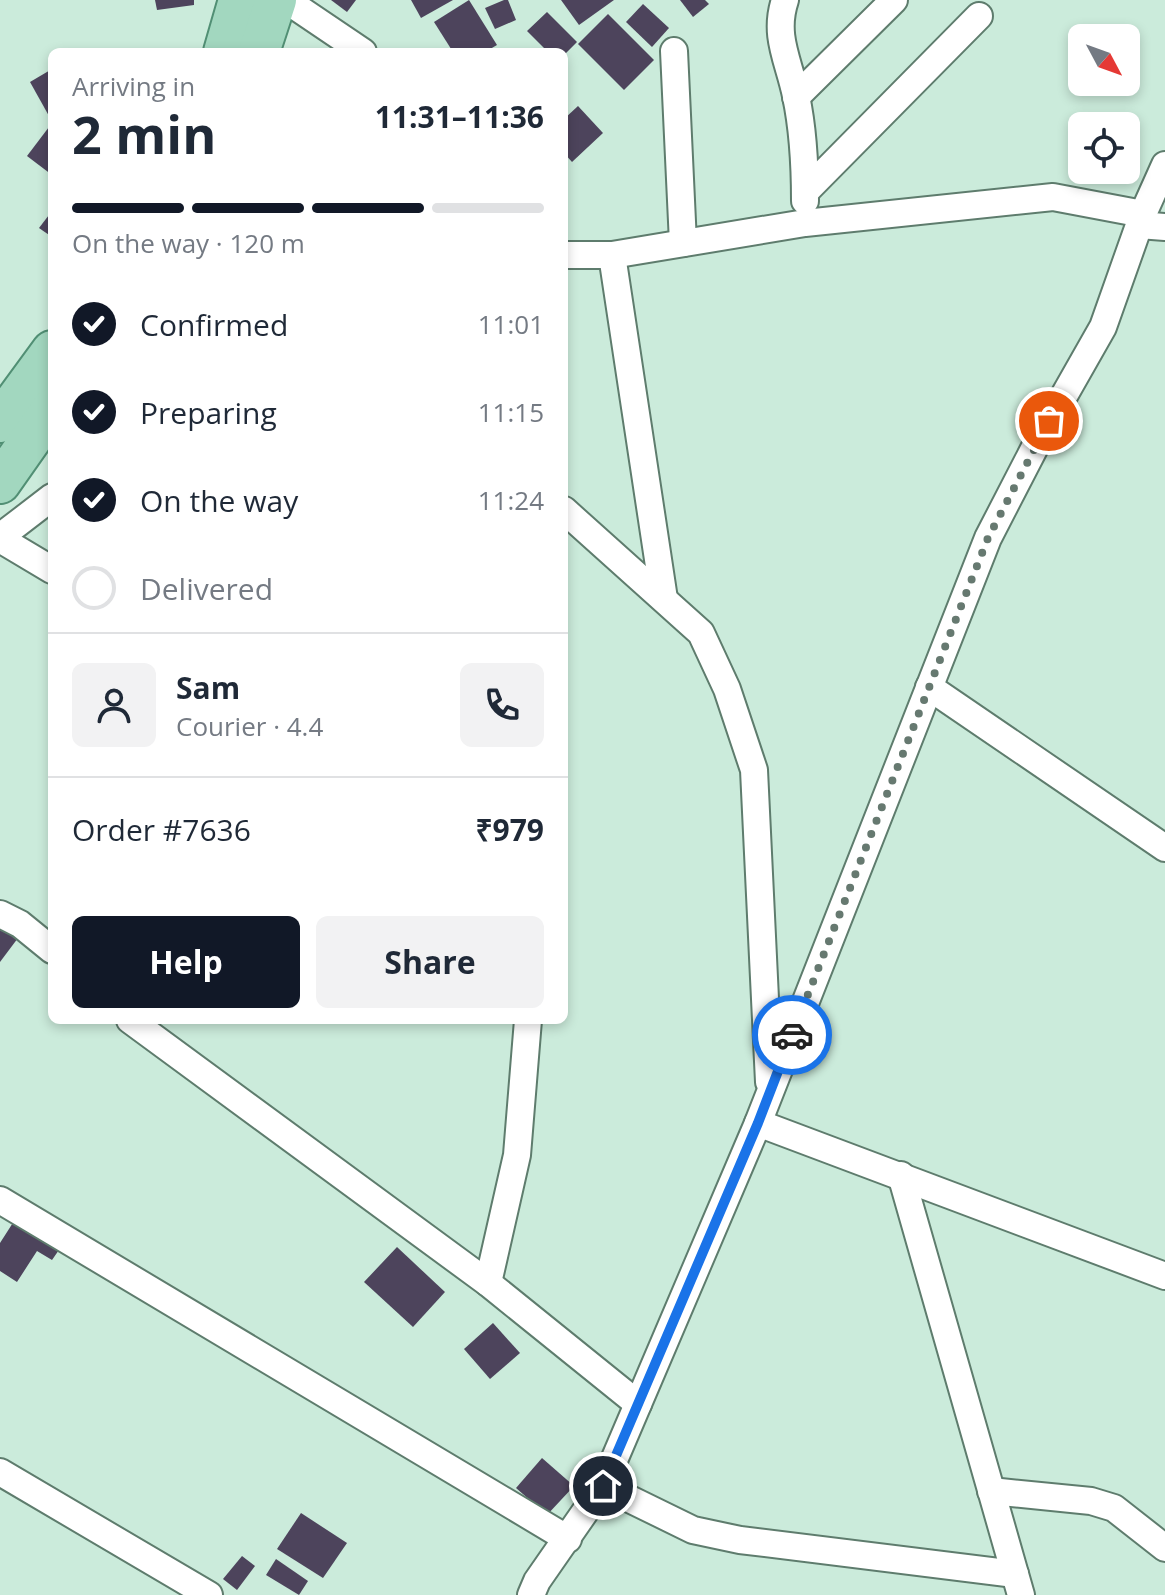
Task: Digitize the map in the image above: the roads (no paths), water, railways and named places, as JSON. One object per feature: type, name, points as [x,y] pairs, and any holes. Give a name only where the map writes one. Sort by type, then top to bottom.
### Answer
[{"type":"main road","points":[[225,48],[239,0]]},
{"type":"main road","points":[[260,48],[276,0]]},
{"type":"main road","points":[[0,422],[48,356]]},
{"type":"main road","points":[[0,483],[48,415]]},
{"type":"street","points":[[286,0],[357,48]]},
{"type":"street","points":[[785,0],[779,18],[784,53],[796,97],[805,223]]},
{"type":"street","points":[[796,97],[894,0]]},
{"type":"street","points":[[805,192],[979,16]]},
{"type":"street","points":[[674,51],[683,243]]},
{"type":"street","points":[[537,1590],[603,1486],[758,1123],[988,538],[1103,327],[1149,222],[1165,165]]},
{"type":"street","points":[[568,255],[612,255],[805,223],[1053,197],[1149,222]]},
{"type":"street","points":[[612,255],[664,599]]},
{"type":"street","points":[[48,500],[0,538],[48,568]]},
{"type":"street","points":[[568,514],[701,633],[727,689],[754,770],[770,1092]]},
{"type":"street","points":[[929,687],[1165,848]]},
{"type":"street","points":[[0,914],[20,924],[48,947]]},
{"type":"street","points":[[135,1024],[488,1283],[638,1404]]},
{"type":"street","points":[[488,1283],[517,1155],[528,1024]]},
{"type":"street","points":[[758,1123],[1165,1276]]},
{"type":"street","points":[[603,1486],[693,1530],[1018,1584],[901,1175]]},
{"type":"street","points":[[0,1200],[568,1539]]},
{"type":"street","points":[[0,1472],[209,1595]]},
{"type":"street","points":[[991,1491],[1091,1501],[1114,1508],[1165,1548]]}]
